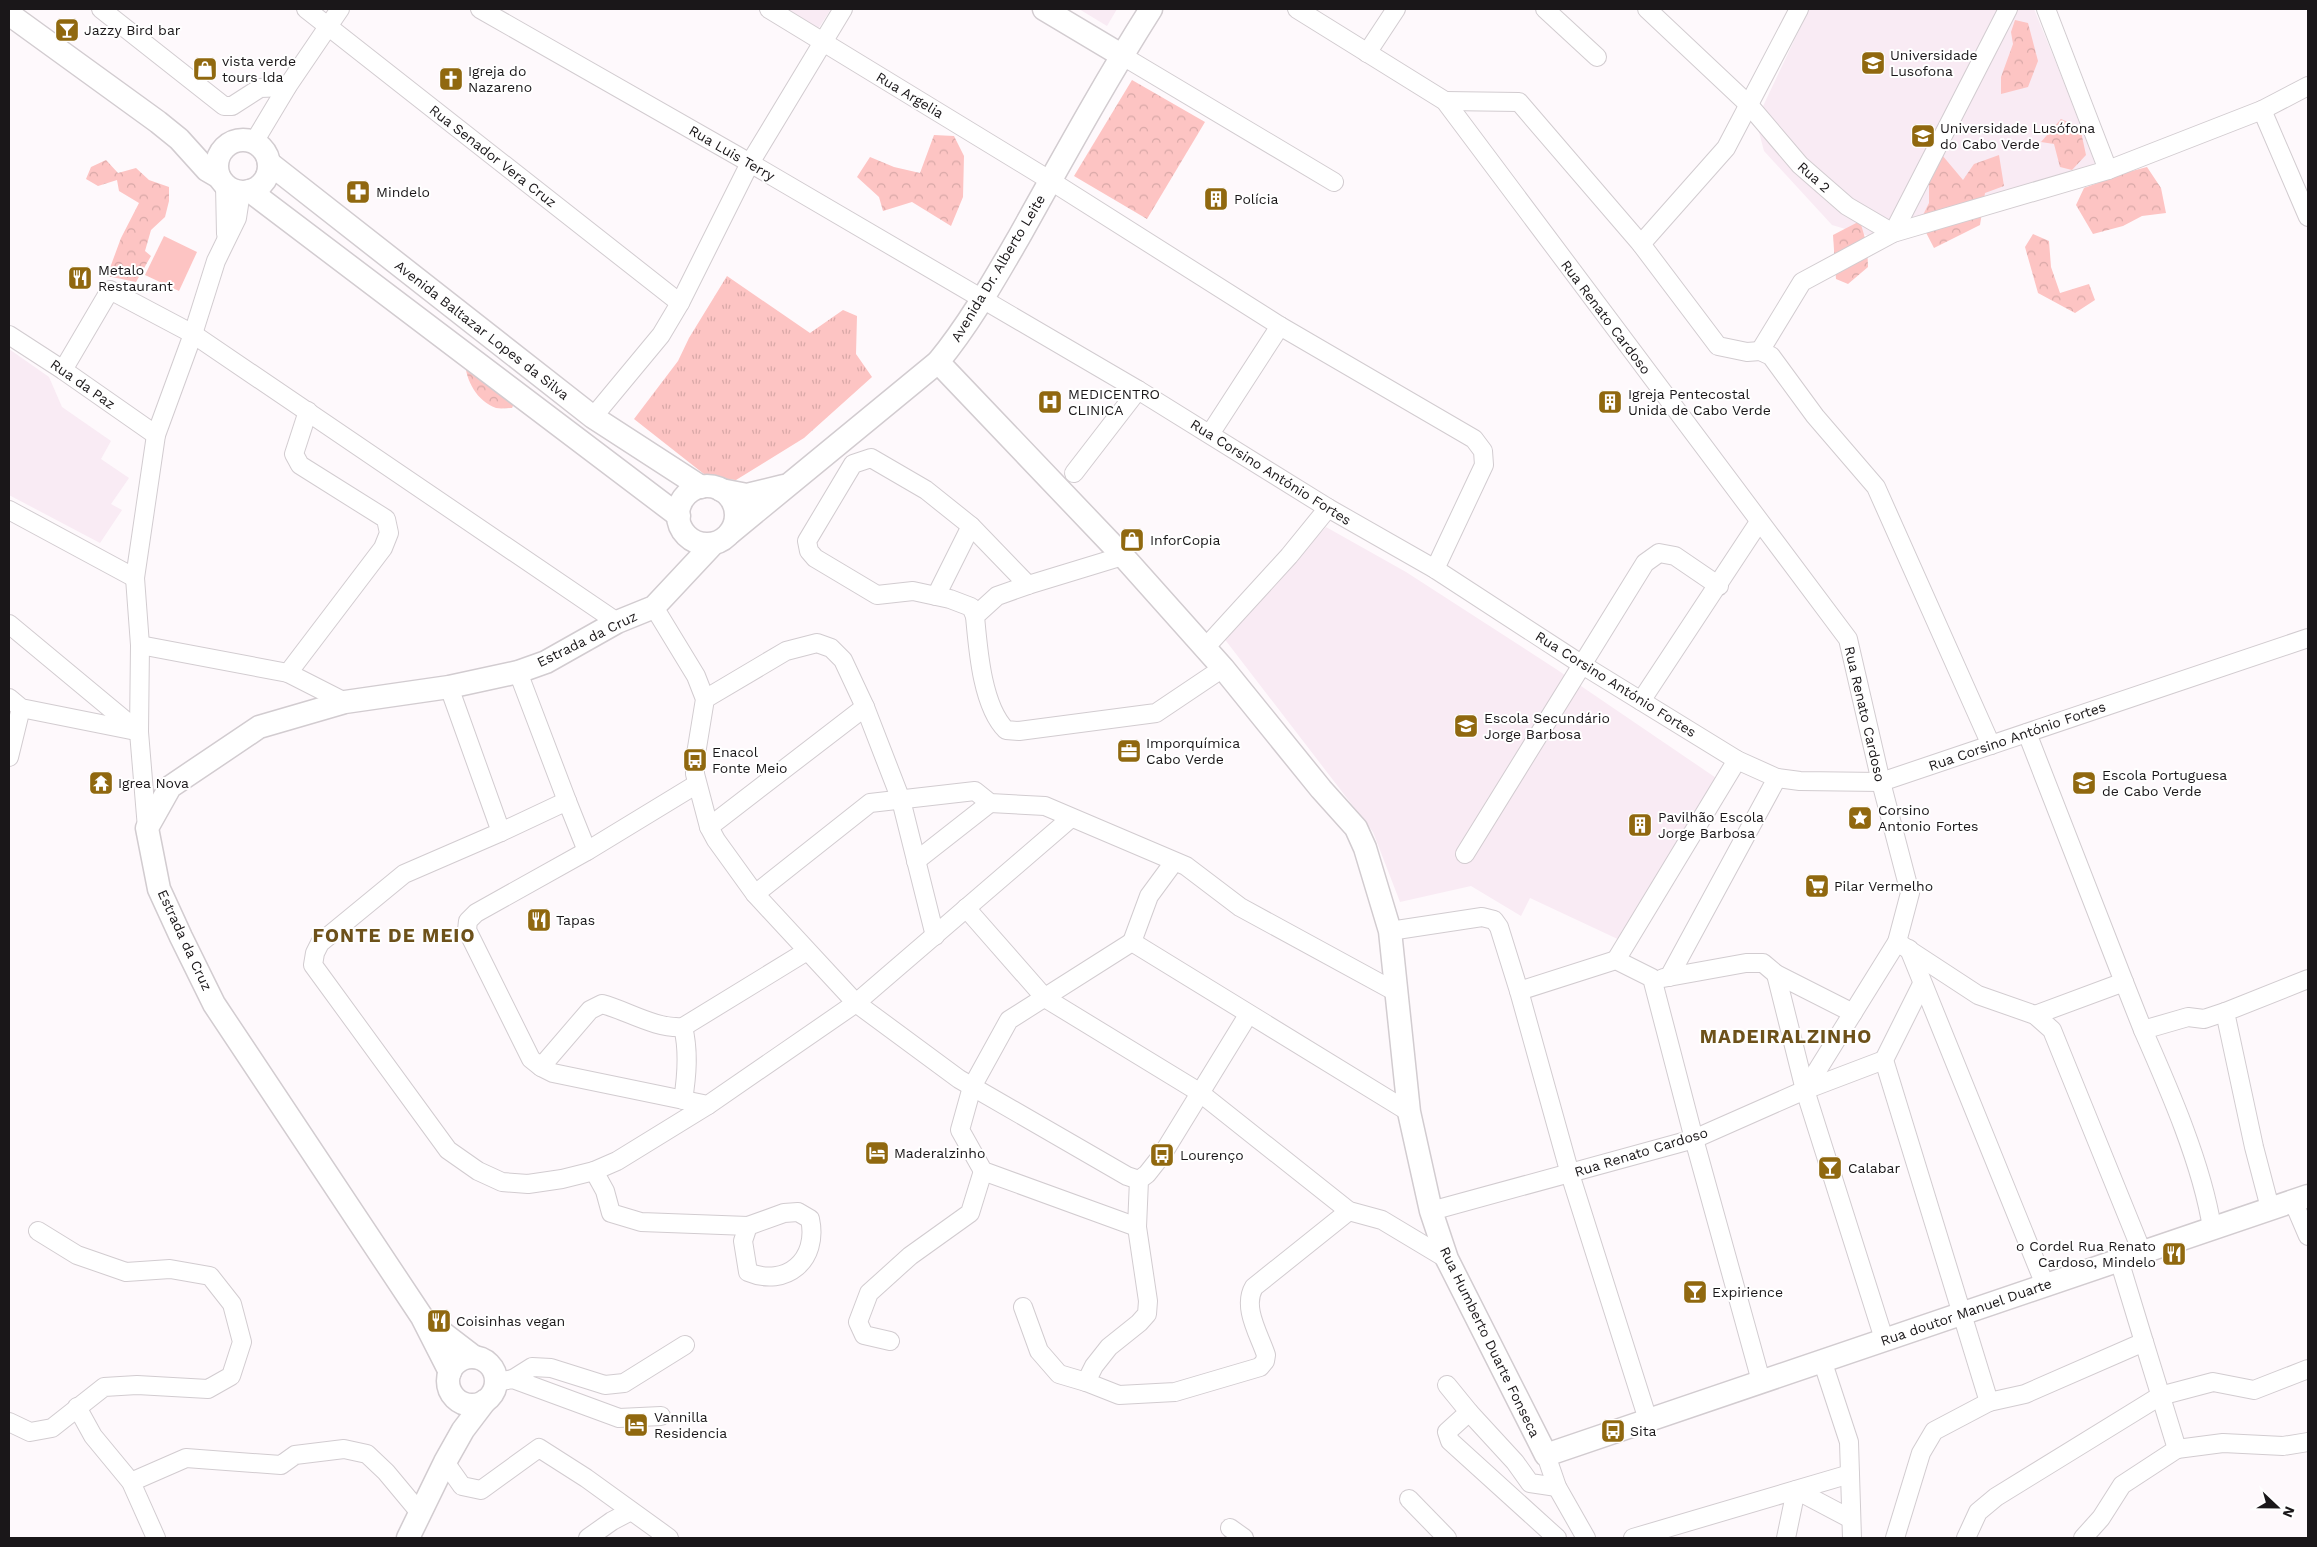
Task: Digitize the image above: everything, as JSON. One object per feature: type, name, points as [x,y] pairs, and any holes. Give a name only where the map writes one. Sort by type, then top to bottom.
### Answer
[{"type":"street","points":[[101,9],[224,106],[232,106],[260,88],[287,87]]},
{"type":"street","name":"Rua Senador Vera Cruz","points":[[306,9],[680,303]]},
{"type":"street","points":[[254,142],[287,87],[340,9]]},
{"type":"street","name":"Rua Luis Terry","points":[[480,9],[750,163],[982,299]]},
{"type":"street","name":"Rua Argelia","points":[[768,9],[1051,181],[1280,326],[1474,439],[1483,452],[1484,465],[1435,570]]},
{"type":"street","points":[[593,417],[661,335],[680,303],[750,163],[843,9]]},
{"type":"street","points":[[1044,9],[1334,182]]},
{"type":"street","name":"Avenida Dr. Alberto Leite","points":[[722,538],[792,483],[938,362],[956,339],[982,299],[1051,181],[1121,55],[1151,9]]},
{"type":"street","name":"Rua Renato Cardoso","points":[[1297,9],[1445,101],[1848,639],[1881,782],[1910,893],[1903,946],[1853,1013],[1805,1090],[1694,1138],[1570,1174],[1431,1211]]},
{"type":"street","points":[[1367,53],[1396,9]]},
{"type":"street","points":[[1545,9],[1597,57]]},
{"type":"street","name":"Rua 2","points":[[1647,9],[1750,105],[1800,165],[1847,206],[1893,232]]},
{"type":"street","points":[[1641,244],[1726,148],[1799,9]]},
{"type":"street","points":[[1893,232],[2008,9]]},
{"type":"street","points":[[2046,9],[2108,170]]},
{"type":"street","points":[[9,14],[82,65],[179,139],[207,170],[234,186],[682,526],[703,544],[722,538],[735,525],[735,510],[729,496],[711,488],[692,491],[680,507],[682,526]]},
{"type":"street","points":[[1760,351],[1802,282],[1893,232],[2108,170],[2262,110],[2308,86]]},
{"type":"street","points":[[1445,101],[1519,102],[1641,244],[1718,346],[1747,352],[1760,351],[1771,356],[1815,416],[1876,487],[1991,745]]},
{"type":"street","points":[[2262,110],[2308,216]]},
{"type":"street","points":[[179,139],[227,144],[236,140],[254,142],[261,147],[269,163],[264,181],[234,186]]},
{"type":"street","points":[[227,144],[217,159],[217,168],[234,186]]},
{"type":"street","name":"Avenida Baltazar Lopes da Silva","points":[[269,163],[593,417],[711,488]]},
{"type":"street","points":[[147,828],[139,732],[140,645],[134,578],[156,435],[193,334],[216,261],[226,240],[234,186]]},
{"type":"street","points":[[64,370],[110,290],[193,334],[617,622]]},
{"type":"street","name":"Rua Corsino António Fortes","points":[[982,299],[1138,390],[1328,508],[1435,570],[1581,664],[1737,760],[1778,778],[1800,781],[1881,782],[2308,638]]},
{"type":"street","points":[[1210,434],[1280,326]]},
{"type":"street","name":"Rua da Paz","points":[[9,335],[64,370],[156,435]]},
{"type":"street","name":"Rua Humberto Duarte Fonseca","points":[[938,362],[1124,556],[1204,649],[1223,668],[1321,789],[1356,828],[1365,848],[1390,931],[1409,1112],[1431,1211],[1447,1258],[1546,1455]]},
{"type":"street","points":[[1074,473],[1138,390]]},
{"type":"street","points":[[288,673],[384,548],[389,533],[386,519],[300,465],[296,460],[294,454],[308,412]]},
{"type":"street","points":[[1028,585],[971,526],[926,490],[871,458],[853,464],[807,542],[809,550],[815,558],[877,595],[913,591],[950,599],[971,607],[975,616],[980,669],[998,722],[1006,730],[1019,731],[1156,713],[1223,668]]},
{"type":"street","name":"Avenida Dr. Alberto Leite","points":[[711,488],[747,495],[792,483]]},
{"type":"street","points":[[1204,649],[1289,556],[1328,508]]},
{"type":"street","points":[[9,510],[134,578]]},
{"type":"street","points":[[1641,701],[1719,586],[1759,522]]},
{"type":"street","name":"Estrada da Cruz","points":[[672,587],[682,526]]},
{"type":"street","points":[[936,596],[971,526]]},
{"type":"street","name":"Estrada da Cruz","points":[[450,1372],[422,1317],[214,1004],[159,889],[147,828],[170,787],[259,727],[345,702],[449,687],[518,672],[546,662],[617,622],[654,607],[722,538]]},
{"type":"street","points":[[1464,854],[1581,664],[1646,563],[1659,553],[1675,556],[1719,586]]},
{"type":"street","points":[[975,616],[997,596],[1124,556]]},
{"type":"street","points":[[654,607],[696,676],[705,699],[695,760],[697,784],[709,827],[716,840],[755,894],[856,1002],[958,1079],[1127,1176],[1139,1180]]},
{"type":"street","points":[[9,624],[139,732]]},
{"type":"street","points":[[705,699],[786,651],[817,643],[831,648],[842,660],[865,707],[901,800],[934,936]]},
{"type":"street","points":[[140,645],[288,673],[345,702]]},
{"type":"street","points":[[518,672],[587,851]]},
{"type":"street","points":[[449,687],[501,832]]},
{"type":"street","points":[[9,757],[15,703],[139,732]]},
{"type":"street","points":[[709,827],[865,707]]},
{"type":"street","points":[[2027,733],[2184,1132],[2208,1204],[2212,1228]]},
{"type":"street","points":[[1519,991],[1616,960],[1737,760]]},
{"type":"street","points":[[1670,978],[1778,778]]},
{"type":"street","points":[[697,784],[587,851],[476,913],[468,921],[467,930],[531,1060],[541,1068],[553,1073],[708,1105]]},
{"type":"street","points":[[755,894],[870,803],[975,791],[990,803],[1045,806],[1186,866],[1240,906],[1396,992]]},
{"type":"street","points":[[567,801],[404,874],[320,943],[315,953],[314,965],[448,1150],[478,1170],[502,1182],[528,1184],[594,1171],[617,1161],[708,1105],[856,1002],[1071,818]]},
{"type":"street","points":[[916,861],[990,803]]},
{"type":"street","points":[[1137,1227],[983,1171],[960,1130],[972,1087],[1009,1020],[1132,942],[1149,896],[1174,862]]},
{"type":"street","points":[[966,908],[1045,998],[1199,1092],[1349,1211],[1382,1220],[1447,1258]]},
{"type":"street","points":[[1390,931],[1482,917],[1494,920],[1499,927],[1519,991],[1570,1174],[1648,1420]]},
{"type":"street","points":[[1132,942],[1248,1015],[1409,1112]]},
{"type":"street","points":[[1903,946],[1922,984],[2045,1285]]},
{"type":"street","points":[[1903,946],[1978,995],[2035,1015],[2052,1030],[2142,1252]]},
{"type":"street","points":[[541,1068],[590,1010],[602,1004],[673,1028],[683,1027],[807,951]]},
{"type":"street","points":[[1616,960],[1652,978],[1670,978],[1746,963],[1763,963],[1776,974],[1853,1013]]},
{"type":"street","points":[[1776,974],[1805,1090],[1884,1339]]},
{"type":"street","points":[[1652,978],[1761,1381]]},
{"type":"street","points":[[2143,1030],[2188,1016],[2204,1019],[2308,979]]},
{"type":"street","points":[[2035,1015],[2124,982]]},
{"type":"street","points":[[1805,1090],[1884,1060],[1922,984]]},
{"type":"street","points":[[2225,1012],[2254,1147],[2270,1208]]},
{"type":"street","points":[[1139,1180],[1147,1174],[1162,1155],[1248,1015]]},
{"type":"street","points":[[683,1027],[687,1042],[687,1072],[683,1100]]},
{"type":"street","points":[[1884,1060],[1989,1402]]},
{"type":"street","points":[[594,1171],[605,1191],[611,1213],[641,1222],[748,1226]]},
{"type":"street","points":[[890,1341],[864,1335],[858,1322],[869,1293],[910,1256],[970,1213],[983,1171]]},
{"type":"street","points":[[1086,1382],[1094,1366],[1109,1347],[1139,1323],[1147,1314],[1148,1301],[1137,1227],[1139,1180]]},
{"type":"street","points":[[2301,1198],[2308,1236]]},
{"type":"street","name":"Rua doutor Manuel Duarte","points":[[1546,1455],[2301,1198]]},
{"type":"street","points":[[1022,1307],[1039,1351],[1058,1374],[1086,1382],[1119,1395],[1175,1392],[1260,1367],[1265,1361],[1266,1355],[1249,1305],[1250,1295],[1254,1286],[1349,1211]]},
{"type":"street","points":[[9,1422],[30,1432],[52,1428],[104,1387],[137,1385],[208,1389],[231,1376],[242,1342],[232,1304],[210,1276],[170,1268],[126,1272],[77,1255],[38,1230]]},
{"type":"street","points":[[2119,1260],[2177,1449]]},
{"type":"street","name":"Estrada da Cruz","points":[[422,1317],[474,1357]]},
{"type":"street","points":[[1895,1538],[1921,1453],[1934,1431],[1989,1402],[2025,1394],[2144,1342]]},
{"type":"street","points":[[408,1538],[463,1430],[504,1380],[532,1367],[551,1368],[605,1385],[624,1383],[685,1345]]},
{"type":"street","points":[[485,1401],[471,1405],[457,1400],[449,1387],[450,1372],[460,1361],[474,1357],[481,1358],[504,1380],[619,1418],[661,1416]]},
{"type":"street","points":[[1822,1360],[1849,1442],[1852,1538]]},
{"type":"street","points":[[1966,1538],[1978,1512],[1996,1497],[2160,1396],[2213,1382],[2254,1390],[2308,1369]]},
{"type":"street","points":[[1447,1384],[1468,1412],[1515,1462],[1530,1483],[1557,1487]]},
{"type":"street","points":[[442,1468],[457,1400]]},
{"type":"street","points":[[77,1407],[93,1436],[131,1482],[156,1538]]},
{"type":"street","points":[[1468,1412],[1447,1432],[1450,1441],[1557,1538]]},
{"type":"street","points":[[2083,1538],[2101,1518],[2122,1485],[2177,1449],[2224,1443],[2284,1446],[2308,1442]]},
{"type":"street","points":[[442,1468],[462,1486],[481,1490],[539,1448],[586,1478],[669,1538]]},
{"type":"street","points":[[131,1482],[186,1458],[281,1465],[295,1455],[344,1449],[366,1454],[386,1472],[421,1514]]},
{"type":"street","points":[[1546,1455],[1557,1487],[1586,1538]]},
{"type":"street","points":[[1633,1538],[1850,1474]]},
{"type":"street","points":[[1796,1490],[1851,1519]]},
{"type":"street","points":[[1786,1538],[1796,1490]]},
{"type":"street","points":[[1409,1499],[1447,1538]]},
{"type":"street","points":[[588,1538],[612,1521],[631,1511]]},
{"type":"shaded area","points":[[785,9],[831,9],[818,29]]},
{"type":"shaded area","points":[[1079,9],[1117,9],[1107,26]]},
{"type":"shaded area","name":"Universidade Lusófona do Cabo Verde","points":[[1809,9],[2034,9],[2098,166],[1879,239],[1832,225],[1764,151],[1756,121]]},
{"type":"shaded area","points":[[9,349],[49,377],[62,407],[111,441],[101,459],[129,478],[111,504],[122,510],[100,543],[9,495]]},
{"type":"shaded area","name":"Escola Secundário Jorge Barbosa","points":[[1326,527],[1406,572],[1556,669],[1725,784],[1624,942],[1530,898],[1521,916],[1471,886],[1400,902],[1373,832],[1223,637]]},
{"type":"green space","points":[[2015,20],[2028,23],[2038,61],[2028,87],[2001,94],[2001,77],[2013,44],[2011,32]]},
{"type":"green space","points":[[1132,80],[1205,122],[1147,219],[1074,176]]},
{"type":"green space","points":[[2061,119],[2080,127],[2086,155],[2072,170],[2060,167],[2054,144],[2041,142]]},
{"type":"green space","points":[[934,135],[954,136],[964,156],[963,197],[951,226],[912,202],[883,211],[879,197],[857,177],[870,157],[894,167],[920,173]]},
{"type":"green space","points":[[1942,155],[1963,180],[1974,164],[1999,155],[2004,186],[1985,193],[1980,225],[1934,248],[1920,221],[1929,203],[1929,181]]},
{"type":"green space","points":[[106,160],[118,173],[136,168],[149,180],[169,187],[169,201],[165,217],[151,230],[145,251],[151,256],[136,282],[107,276],[121,238],[139,203],[119,191],[117,180],[98,186],[86,179],[91,167]]},
{"type":"green space","points":[[2147,167],[2161,188],[2166,213],[2142,216],[2123,226],[2093,234],[2076,205],[2084,188]]},
{"type":"green space","points":[[1860,221],[1867,245],[1868,267],[1848,284],[1836,279],[1833,235]]},
{"type":"green space","points":[[2033,234],[2049,241],[2051,267],[2060,293],[2089,284],[2095,300],[2075,313],[2038,293],[2025,247]]},
{"type":"green space","points":[[164,236],[197,252],[179,291],[145,275]]},
{"type":"green space","points":[[727,276],[810,333],[843,310],[857,316],[856,354],[872,377],[804,438],[736,480],[709,478],[634,419],[678,361],[689,338]]},
{"type":"green space","points":[[465,362],[522,387],[512,408],[496,408],[483,401],[470,383]]},
{"type":"place","name":"Jazzy Bird bar","points":[[67,30]]},
{"type":"place","name":"Universidade Lusofona","points":[[1873,63]]},
{"type":"place","name":"vista verde tours lda","points":[[205,69]]},
{"type":"place","name":"Igreja do Nazareno","points":[[451,79]]},
{"type":"place","name":"Universidade Lusófona do Cabo Verde","points":[[1923,136]]},
{"type":"place","name":"Mindelo","points":[[358,192]]},
{"type":"place","name":"Polícia","points":[[1216,199]]},
{"type":"place","name":"Metalo Restaurant","points":[[80,278]]},
{"type":"place","name":"MEDICENTRO CLINICA","points":[[1050,402]]},
{"type":"place","name":"Igreja Pentecostal Unida de Cabo Verde","points":[[1610,402]]},
{"type":"place","name":"InforCopia","points":[[1132,540]]},
{"type":"place","name":"Escola Secundário Jorge Barbosa","points":[[1466,726]]},
{"type":"place","name":"Imporquímica Cabo Verde","points":[[1129,751]]},
{"type":"place","name":"Enacol Fonte Meio","points":[[695,760]]},
{"type":"place","name":"Igrea Nova","points":[[101,783]]},
{"type":"place","name":"Escola Portuguesa de Cabo Verde","points":[[2084,783]]},
{"type":"place","name":"Corsino Antonio Fortes","points":[[1860,818]]},
{"type":"place","name":"Pavilhão Escola Jorge Barbosa","points":[[1640,825]]},
{"type":"place","name":"Pilar Vermelho","points":[[1817,886]]},
{"type":"place","name":"Tapas","points":[[539,920]]},
{"type":"place","name":"Maderalzinho","points":[[877,1153]]},
{"type":"place","name":"Lourenço","points":[[1162,1155]]},
{"type":"place","name":"Calabar","points":[[1830,1168]]},
{"type":"place","name":"o Cordel Rua Renato Cardoso, Mindelo","points":[[2174,1254]]},
{"type":"place","name":"Expirience","points":[[1695,1292]]},
{"type":"place","name":"Coisinhas vegan","points":[[439,1321]]},
{"type":"place","name":"Vannilla Residencia","points":[[636,1425]]},
{"type":"place","name":"Sita","points":[[1613,1431]]},
{"type":"district","name":"FONTE DE MEIO","points":[[394,935]]},
{"type":"district","name":"MADEIRALZINHO","points":[[1786,1036]]}]
